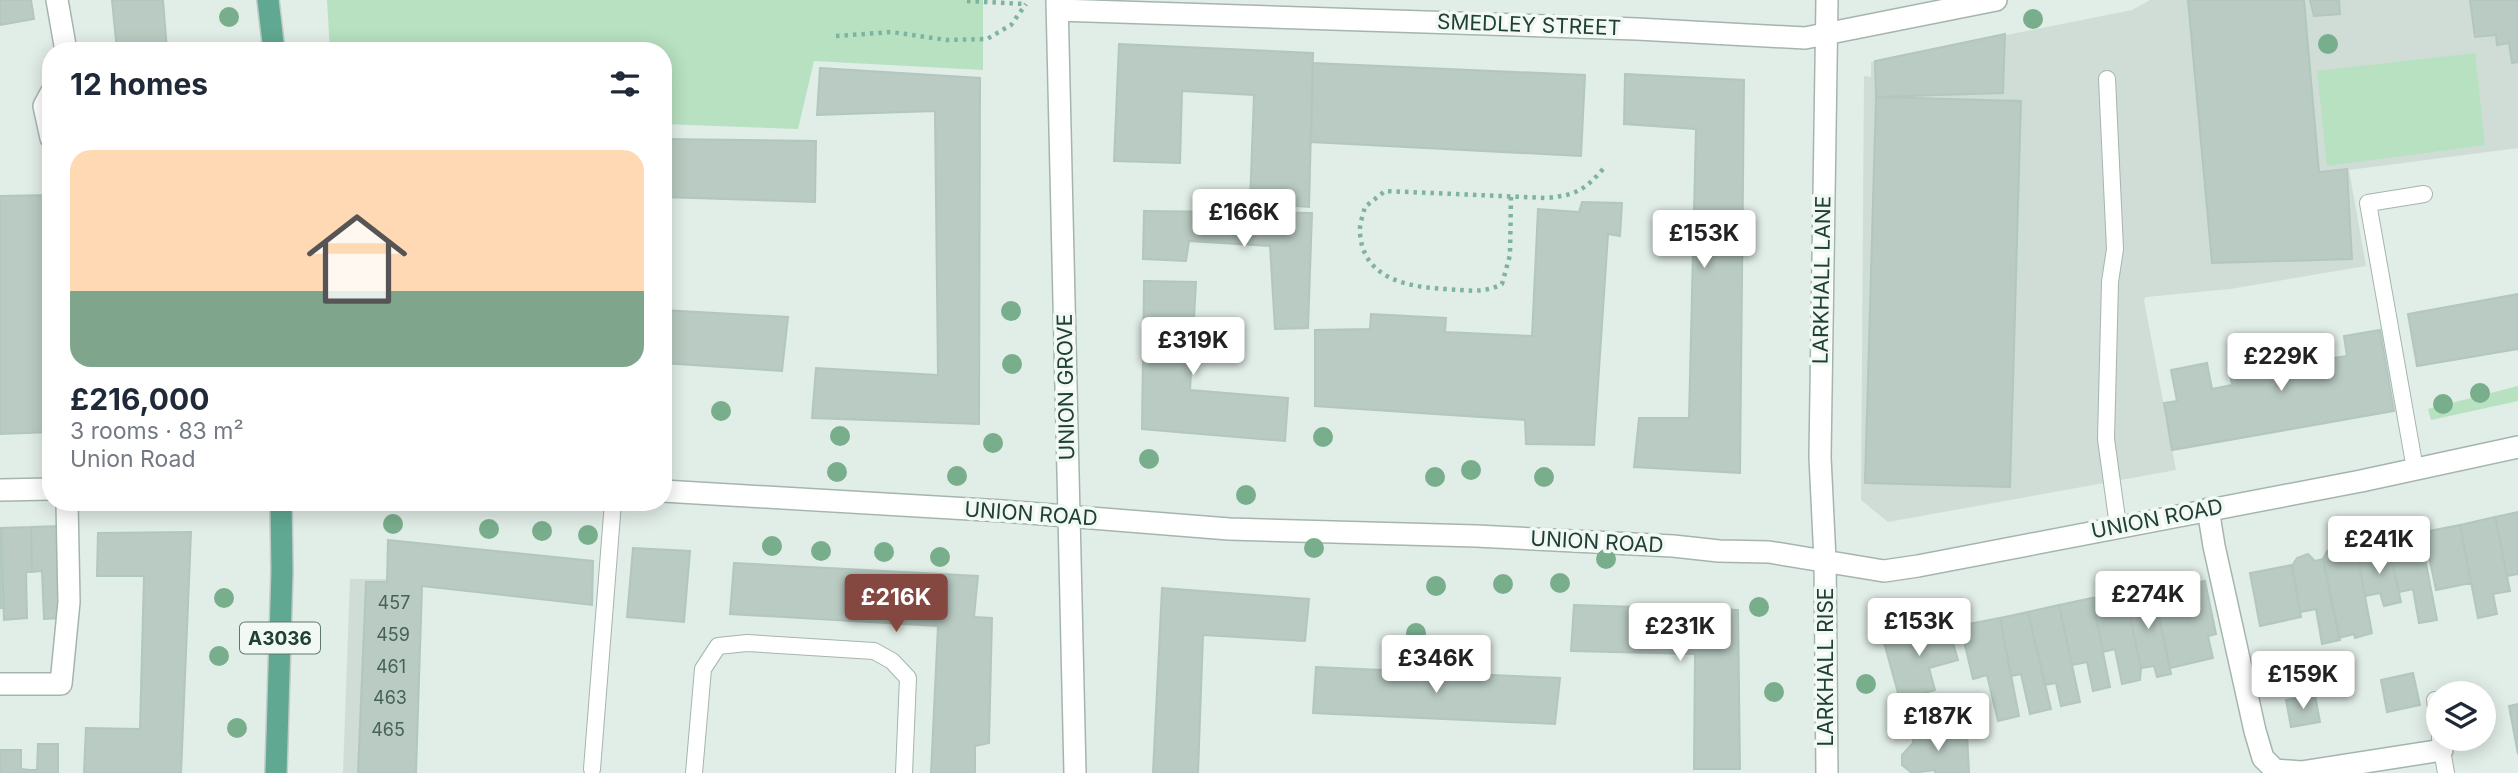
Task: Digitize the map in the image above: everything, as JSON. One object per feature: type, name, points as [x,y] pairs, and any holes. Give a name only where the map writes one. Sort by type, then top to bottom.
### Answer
[{"type":"main road","points":[[268,0],[273,42]]},
{"type":"main road","name":"A3036","points":[[276,773],[281,511]]},
{"type":"street","points":[[57,0],[64,42]]},
{"type":"street","name":"LARKHALL LANE","points":[[1825,560],[1820,457],[1827,0]]},
{"type":"street","name":"SMEDLEY STREET","points":[[1058,5],[1805,38],[1996,0]]},
{"type":"street","name":"UNION GROVE","points":[[1058,5],[1075,773]]},
{"type":"street","name":"UNION ROAD","points":[[672,492],[1264,530],[1476,536],[1769,552],[1884,571],[2518,447]]},
{"type":"street","points":[[0,490],[42,489]]},
{"type":"street","points":[[2208,509],[2214,546],[2263,758],[2275,770],[2301,772],[2426,747]]},
{"type":"street","points":[[0,684],[61,684],[69,602],[67,511]]},
{"type":"street","name":"LARKHALL RISE","points":[[1825,560],[1827,773]]},
{"type":"lane","points":[[2107,79],[2115,248],[2110,282],[2106,439],[2118,526]]},
{"type":"lane","points":[[2415,469],[2368,203],[2424,194]]},
{"type":"lane","points":[[592,769],[612,511]]},
{"type":"lane","points":[[694,773],[703,669],[718,646],[747,643],[874,651],[892,661],[908,678],[904,773]]},
{"type":"lane","points":[[2442,751],[2446,773]]},
{"type":"path","points":[[967,1],[1058,5]]},
{"type":"path","points":[[836,36],[891,32],[947,40],[987,39],[1011,25],[1026,4]]},
{"type":"path","points":[[1511,197],[1510,256],[1502,284],[1489,291],[1416,287],[1402,283],[1378,272],[1364,251],[1360,232],[1365,206],[1385,191],[1547,198],[1573,195],[1589,184],[1603,169]]},
{"type":"shaded area","points":[[2150,0],[2518,0],[2518,148],[2349,170],[2366,266],[2230,289],[2146,297],[2144,300],[2176,470],[1888,522],[1861,500],[1864,76],[1871,77],[1871,62],[2132,10]]},
{"type":"shaded area","points":[[350,579],[410,579],[396,773],[343,773]]},
{"type":"green space","points":[[327,0],[983,0],[983,70],[814,61],[798,129],[672,124],[672,42],[329,42]]},
{"type":"green space","points":[[2475,53],[2485,145],[2327,166],[2317,71]]},
{"type":"green space","points":[[2518,386],[2518,401],[2431,420],[2428,409]]},
{"type":"building","points":[[0,0],[31,0],[34,19],[0,25]]},
{"type":"building","points":[[112,0],[163,0],[166,42],[116,42]]},
{"type":"building","points":[[2188,0],[2304,0],[2319,172],[2347,169],[2352,259],[2212,263]]},
{"type":"building","points":[[2310,0],[2339,0],[2340,14],[2314,16]]},
{"type":"building","points":[[2470,0],[2518,0],[2518,62],[2512,63],[2509,43],[2497,45],[2496,35],[2475,37]]},
{"type":"building","points":[[2005,34],[2003,93],[1876,97],[1875,61]]},
{"type":"building","points":[[1119,44],[1313,53],[1309,207],[1250,203],[1254,95],[1182,91],[1180,163],[1114,161]]},
{"type":"building","points":[[1313,63],[1585,75],[1581,156],[1311,142]]},
{"type":"building","points":[[820,68],[980,78],[979,424],[812,418],[816,368],[938,375],[935,111],[817,115]]},
{"type":"building","points":[[1625,74],[1744,80],[1740,473],[1634,467],[1639,418],[1689,418],[1696,129],[1624,124]]},
{"type":"building","points":[[1876,97],[2021,101],[2010,487],[1865,483]]},
{"type":"building","points":[[672,139],[816,141],[815,202],[672,197]]},
{"type":"building","points":[[42,195],[42,432],[0,434],[0,196]]},
{"type":"building","points":[[1582,202],[1622,203],[1620,236],[1608,234],[1594,445],[1526,444],[1525,420],[1315,406],[1315,330],[1370,329],[1371,314],[1446,318],[1445,332],[1532,336],[1538,209],[1579,212]]},
{"type":"building","points":[[1144,211],[1312,213],[1308,328],[1275,329],[1270,246],[1189,241],[1186,261],[1143,259]]},
{"type":"building","points":[[1144,281],[1196,282],[1190,390],[1288,398],[1285,441],[1142,429]]},
{"type":"building","points":[[2518,294],[2518,349],[2417,366],[2408,314]]},
{"type":"building","points":[[672,311],[788,317],[782,371],[672,364]]},
{"type":"building","points":[[2380,330],[2394,411],[2172,450],[2164,403],[2177,401],[2171,370],[2207,363],[2212,389],[2232,385],[2228,362],[2264,356],[2267,373],[2290,369],[2286,344],[2323,337],[2326,359],[2347,356],[2344,336]]},
{"type":"building","points":[[2518,512],[2518,574],[2507,576],[2495,517]]},
{"type":"building","points":[[2495,517],[2510,591],[2493,594],[2497,614],[2478,618],[2460,525]]},
{"type":"building","points":[[2460,525],[2471,583],[2436,590],[2424,532]]},
{"type":"building","points":[[59,526],[62,618],[44,619],[42,571],[32,572],[31,527]]},
{"type":"building","points":[[31,527],[32,572],[26,572],[27,618],[4,620],[1,528]]},
{"type":"building","points":[[0,528],[4,608],[0,608]]},
{"type":"building","points":[[191,532],[181,773],[84,773],[86,728],[140,729],[144,576],[97,576],[98,533]]},
{"type":"building","points":[[2403,535],[2410,541],[2421,538],[2437,620],[2419,623],[2413,589],[2399,592],[2389,548],[2394,539]]},
{"type":"building","points":[[388,540],[593,561],[592,605],[422,586],[416,773],[358,773],[366,582],[387,582]]},
{"type":"building","points":[[633,548],[690,551],[684,622],[627,617]]},
{"type":"building","points":[[2339,548],[2346,554],[2357,554],[2372,633],[2355,638],[2354,634],[2339,638],[2323,559],[2327,551]]},
{"type":"building","points":[[2389,548],[2401,602],[2384,606],[2380,593],[2365,596],[2357,554]]},
{"type":"building","points":[[2308,554],[2315,561],[2323,559],[2340,640],[2322,644],[2316,609],[2300,612],[2292,566],[2297,558]]},
{"type":"building","points":[[734,563],[978,576],[974,617],[992,618],[989,743],[975,746],[975,773],[931,773],[938,626],[730,614]]},
{"type":"building","points":[[2292,565],[2301,617],[2260,626],[2250,573]]},
{"type":"building","points":[[2205,581],[2216,634],[2208,636],[2213,658],[2170,668],[2154,592]]},
{"type":"building","points":[[2152,587],[2171,674],[2157,677],[2154,666],[2141,668],[2125,593]]},
{"type":"building","points":[[1162,588],[1309,599],[1305,641],[1203,635],[1198,773],[1153,773]]},
{"type":"building","points":[[2125,593],[2141,668],[2140,680],[2122,684],[2115,649],[2103,652],[2092,598]]},
{"type":"building","points":[[2092,598],[2110,687],[2093,691],[2087,662],[2072,665],[2059,605]]},
{"type":"building","points":[[1574,605],[1738,610],[1740,769],[1694,769],[1695,654],[1571,651]]},
{"type":"building","points":[[2059,605],[2080,702],[2061,706],[2056,683],[2045,685],[2028,612]]},
{"type":"building","points":[[2028,612],[2051,709],[2030,714],[2021,674],[2011,676],[2000,618]]},
{"type":"building","points":[[2000,618],[2019,716],[1998,721],[1987,675],[1973,679],[1962,633],[1969,624]]},
{"type":"building","points":[[1947,622],[1958,660],[1929,668],[1935,690],[1900,700],[1883,639]]},
{"type":"building","points":[[1316,667],[1560,678],[1555,724],[1313,713]]},
{"type":"building","points":[[2413,673],[2420,705],[2387,712],[2381,680]]},
{"type":"building","points":[[1936,695],[1945,727],[1907,730],[1900,704]]},
{"type":"building","points":[[2315,695],[2320,722],[2291,727],[2286,700]]},
{"type":"building","points":[[2518,704],[2518,754],[2509,706]]},
{"type":"building","points":[[1913,732],[1967,733],[1969,773],[1935,773],[1935,770],[1912,773],[1902,765],[1902,755],[1913,743]]},
{"type":"building","points":[[38,744],[58,744],[58,773],[29,773],[29,770],[37,770]]},
{"type":"building","points":[[0,750],[21,750],[21,769],[29,770],[29,773],[0,773]]}]
